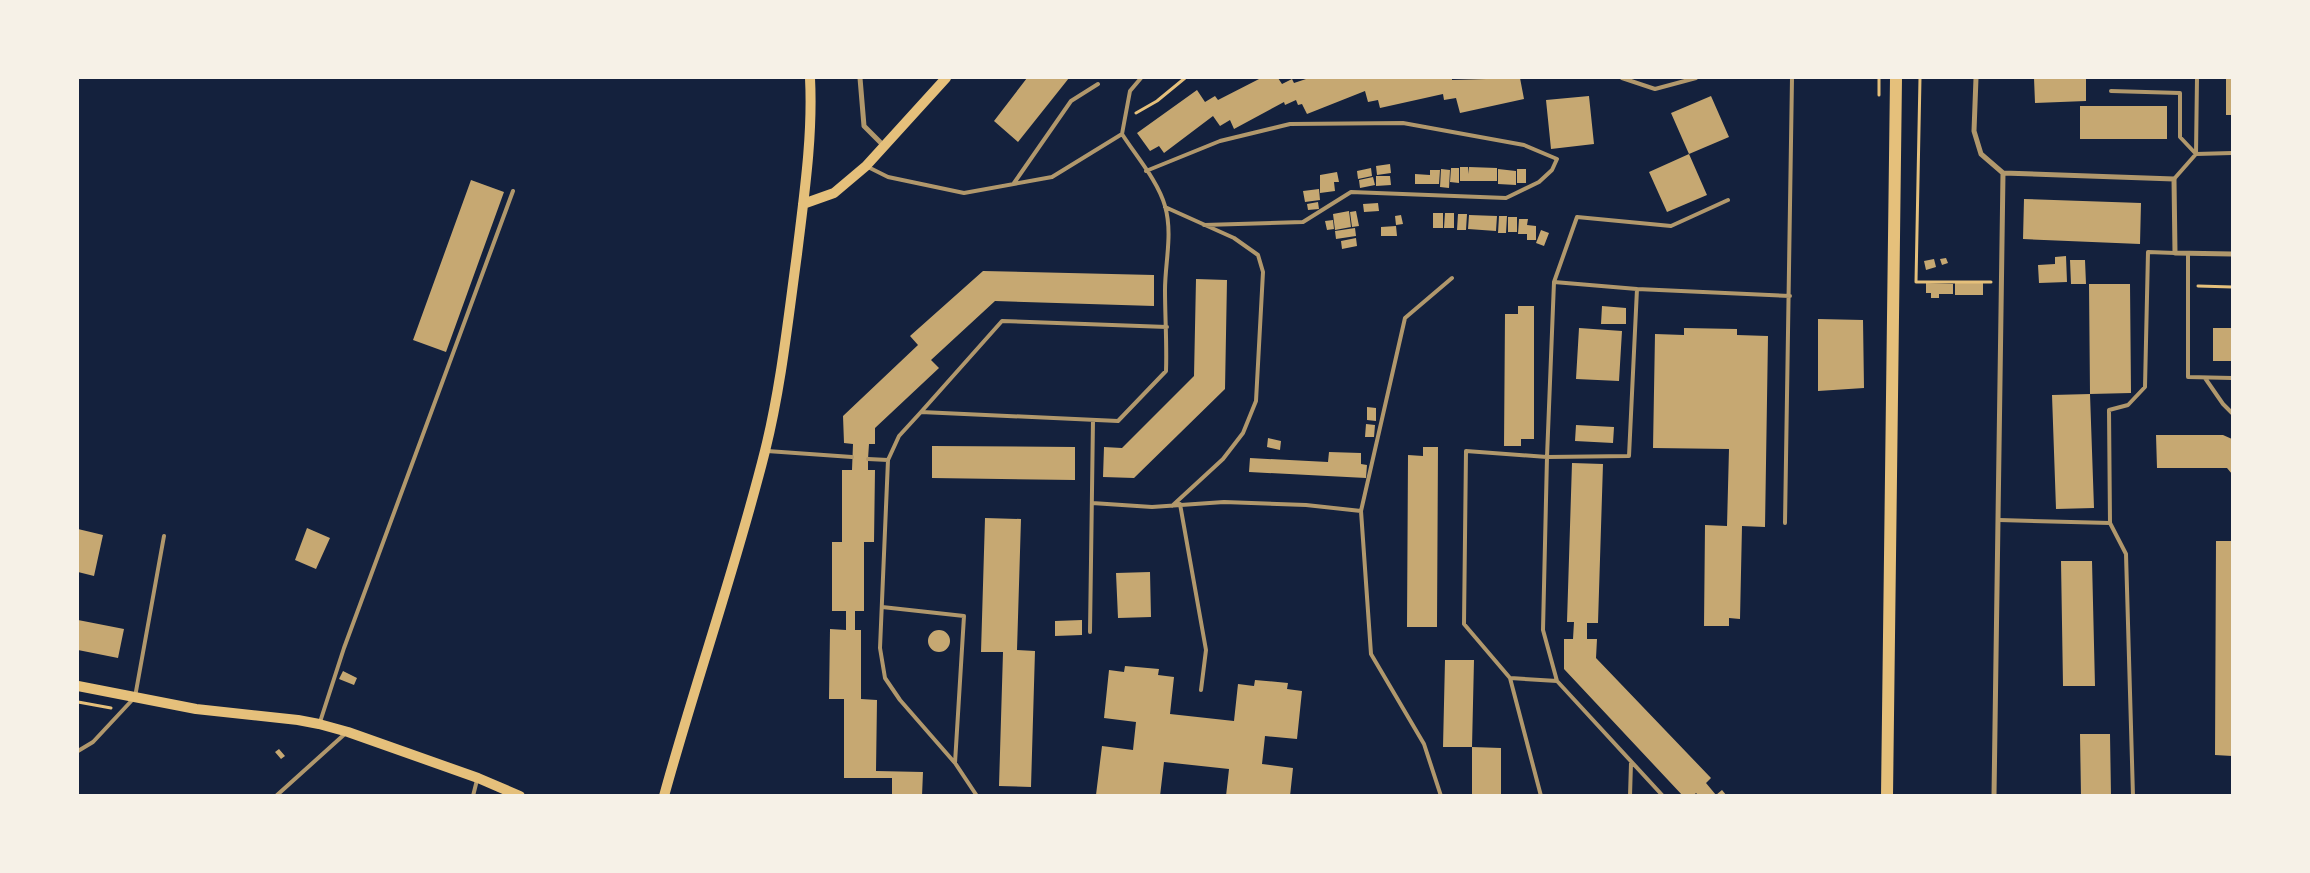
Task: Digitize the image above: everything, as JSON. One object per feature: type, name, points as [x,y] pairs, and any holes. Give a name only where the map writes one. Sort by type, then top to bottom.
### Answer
[{"type":"main road","points":[[664,796],[740,542],[765,450],[781,376],[803,204],[811,102],[810,78]]},
{"type":"main road","points":[[803,204],[834,193],[866,166],[946,78]]},
{"type":"main road","points":[[1887,796],[1896,78]]},
{"type":"main road","points":[[78,686],[196,709],[319,724],[348,732],[478,778],[520,796]]},
{"type":"street","points":[[860,78],[864,126],[884,146]]},
{"type":"street","points":[[1976,78],[1974,131],[1981,154],[2003,172],[2174,179],[2175,252],[2232,254]]},
{"type":"street","points":[[1994,796],[2003,172]]},
{"type":"lane","points":[[921,412],[1118,421],[1166,371],[1167,327],[1165,290],[1170,232],[1165,207],[1146,171],[1122,134],[1130,91],[1140,78]]},
{"type":"lane","points":[[1622,78],[1655,89],[1696,78]]},
{"type":"lane","points":[[1785,523],[1792,78]]},
{"type":"lane","points":[[2174,179],[2196,154],[2197,78]]},
{"type":"lane","points":[[1014,183],[1071,101],[1098,84]]},
{"type":"lane","points":[[2111,91],[2180,93],[2180,137],[2196,154],[2232,154]]},
{"type":"lane","points":[[1146,171],[1220,141],[1290,124],[1403,123],[1524,145],[1557,160],[1552,170],[1539,182],[1506,198],[1352,192],[1303,222],[1204,225]]},
{"type":"lane","points":[[866,166],[888,176],[964,193],[1052,177],[1122,134]]},
{"type":"lane","points":[[319,724],[344,648],[513,191]]},
{"type":"lane","points":[[1663,796],[1557,682],[1543,630],[1554,282],[1577,217],[1671,226],[1728,200]]},
{"type":"lane","points":[[1165,207],[1234,238],[1258,255],[1263,272],[1256,401],[1243,432],[1223,459],[1172,506]]},
{"type":"lane","points":[[2133,796],[2126,554],[2110,523],[2110,410],[2128,405],[2145,387],[2148,252],[2175,252]]},
{"type":"lane","points":[[2188,253],[2188,377],[2232,378]]},
{"type":"lane","points":[[1441,796],[1424,744],[1371,654],[1361,511],[1405,318],[1452,278]]},
{"type":"lane","points":[[1554,282],[1637,289],[1790,296]]},
{"type":"lane","points":[[1541,796],[1510,678],[1464,624],[1466,451],[1547,457],[1629,456],[1637,289]]},
{"type":"lane","points":[[977,796],[955,763],[900,700],[885,678],[880,648],[888,460],[899,436],[1002,321],[1167,327]]},
{"type":"lane","points":[[2205,378],[2223,404],[2232,413]]},
{"type":"lane","points":[[1090,632],[1093,420]]},
{"type":"lane","points":[[765,450],[852,457]]},
{"type":"lane","points":[[868,459],[888,460]]},
{"type":"lane","points":[[1092,502],[1152,507],[1233,502],[1306,505],[1361,511]]},
{"type":"lane","points":[[1180,504],[1206,650],[1202,690]]},
{"type":"lane","points":[[1999,520],[2110,523]]},
{"type":"lane","points":[[78,751],[93,742],[124,711],[135,697],[164,536]]},
{"type":"lane","points":[[882,607],[964,616],[955,763]]},
{"type":"lane","points":[[1510,678],[1557,682]]},
{"type":"lane","points":[[276,796],[348,732]]},
{"type":"lane","points":[[1630,796],[1631,762]]},
{"type":"lane","points":[[473,796],[478,778]]},
{"type":"path","points":[[1125,119],[1157,101],[1185,78]]},
{"type":"path","points":[[1920,78],[1916,282],[2002,282]]},
{"type":"path","points":[[2188,285],[2232,287]]},
{"type":"path","points":[[78,702],[124,711]]},
{"type":"building","points":[[1027,78],[1069,78],[1018,142],[994,121]]},
{"type":"building","points":[[1261,78],[1278,78],[1282,84],[1292,79],[1294,83],[1309,78],[1452,78],[1452,80],[1520,78],[1524,99],[1460,113],[1456,98],[1444,100],[1443,94],[1380,108],[1378,100],[1368,102],[1365,91],[1307,114],[1302,104],[1298,105],[1296,100],[1285,105],[1284,102],[1234,129],[1230,120],[1220,126],[1213,116],[1164,153],[1159,146],[1150,151],[1137,133],[1197,90],[1205,102],[1215,96],[1218,100]]},
{"type":"building","points":[[2034,78],[2086,78],[2086,101],[2035,103]]},
{"type":"building","points":[[2226,78],[2232,78],[2232,115],[2226,115]]},
{"type":"building","points":[[1589,96],[1594,144],[1551,149],[1546,100]]},
{"type":"building","points":[[1711,96],[1729,137],[1689,154],[1671,113]]},
{"type":"building","points":[[2080,106],[2167,106],[2167,139],[2080,139]]},
{"type":"building","points":[[1689,154],[1707,195],[1667,212],[1649,172]]},
{"type":"building","points":[[1390,164],[1391,173],[1377,175],[1376,166]]},
{"type":"building","points":[[1460,167],[1468,167],[1468,174],[1469,167],[1497,168],[1497,181],[1460,181]]},
{"type":"building","points":[[1371,168],[1372,176],[1358,179],[1357,171]]},
{"type":"building","points":[[1451,168],[1459,168],[1459,183],[1450,182]]},
{"type":"building","points":[[1441,169],[1450,170],[1449,188],[1440,187]]},
{"type":"building","points":[[1498,169],[1516,171],[1516,185],[1498,184]]},
{"type":"building","points":[[1517,169],[1526,169],[1526,183],[1517,183]]},
{"type":"building","points":[[1430,170],[1440,170],[1439,184],[1415,184],[1415,174],[1430,175]]},
{"type":"building","points":[[1337,172],[1339,182],[1334,182],[1335,191],[1320,193],[1320,175]]},
{"type":"building","points":[[1376,176],[1390,176],[1391,185],[1376,186]]},
{"type":"building","points":[[1373,177],[1375,185],[1360,188],[1359,180]]},
{"type":"building","points":[[471,180],[504,192],[446,352],[413,340]]},
{"type":"building","points":[[1319,189],[1320,200],[1305,202],[1303,191]]},
{"type":"building","points":[[2024,199],[2141,203],[2140,244],[2023,239]]},
{"type":"building","points":[[1318,202],[1319,209],[1308,210],[1307,204]]},
{"type":"building","points":[[1378,203],[1379,211],[1364,212],[1363,204]]},
{"type":"building","points":[[1349,211],[1351,227],[1335,230],[1333,214]]},
{"type":"building","points":[[1356,211],[1359,226],[1352,227],[1350,212]]},
{"type":"building","points":[[1433,213],[1443,213],[1443,228],[1433,228]]},
{"type":"building","points":[[1445,213],[1454,213],[1454,228],[1444,228]]},
{"type":"building","points":[[1458,214],[1467,214],[1466,230],[1457,230]]},
{"type":"building","points":[[1401,215],[1403,224],[1396,225],[1395,216]]},
{"type":"building","points":[[1469,215],[1497,216],[1496,231],[1468,229]]},
{"type":"building","points":[[1499,216],[1507,216],[1506,233],[1498,233]]},
{"type":"building","points":[[1508,217],[1517,217],[1517,232],[1508,232]]},
{"type":"building","points":[[1519,219],[1528,219],[1527,225],[1536,226],[1536,240],[1527,240],[1527,234],[1518,234]]},
{"type":"building","points":[[1333,220],[1334,229],[1327,230],[1325,221]]},
{"type":"building","points":[[1396,226],[1397,236],[1381,236],[1381,227]]},
{"type":"building","points":[[1355,228],[1356,236],[1336,239],[1335,231]]},
{"type":"building","points":[[1541,230],[1549,233],[1544,246],[1536,243]]},
{"type":"building","points":[[1356,238],[1357,246],[1342,249],[1341,241]]},
{"type":"building","points":[[2066,256],[2067,282],[2039,283],[2038,265],[2055,264],[2055,257]]},
{"type":"building","points":[[1946,258],[1948,263],[1942,265],[1940,259]]},
{"type":"building","points":[[1934,259],[1936,267],[1926,270],[1924,261]]},
{"type":"building","points":[[2070,260],[2085,260],[2086,284],[2071,284]]},
{"type":"building","points":[[983,271],[1154,275],[1154,306],[995,301],[931,360],[939,368],[875,428],[875,444],[869,444],[868,459],[868,470],[875,470],[874,542],[864,542],[864,611],[855,611],[855,630],[861,630],[861,699],[877,700],[876,771],[923,772],[922,796],[892,796],[892,778],[844,778],[844,699],[829,699],[830,629],[846,630],[846,611],[832,611],[832,542],[842,542],[842,470],[852,470],[853,444],[844,443],[843,416],[918,345],[910,336]]},
{"type":"building","points":[[1196,279],[1227,280],[1225,389],[1134,478],[1103,477],[1104,447],[1122,448],[1194,376]]},
{"type":"building","points":[[1926,283],[1953,284],[1953,294],[1939,294],[1939,298],[1931,298],[1931,293],[1926,293]]},
{"type":"building","points":[[1955,283],[1983,283],[1983,295],[1955,295]]},
{"type":"building","points":[[2089,284],[2130,284],[2131,393],[2090,394]]},
{"type":"building","points":[[1518,306],[1534,306],[1534,439],[1521,439],[1521,446],[1504,446],[1505,314],[1518,314]]},
{"type":"building","points":[[1602,306],[1626,308],[1626,324],[1601,324]]},
{"type":"building","points":[[1818,319],[1863,320],[1864,388],[1818,391]]},
{"type":"building","points":[[1579,328],[1622,331],[1619,381],[1576,379]]},
{"type":"building","points":[[1684,328],[1737,329],[1737,335],[1768,336],[1765,527],[1742,526],[1740,619],[1729,618],[1729,626],[1704,626],[1705,525],[1727,526],[1729,449],[1653,448],[1655,334],[1684,335]]},
{"type":"building","points":[[2213,328],[2232,328],[2232,361],[2213,361]]},
{"type":"building","points":[[2090,394],[2094,508],[2056,509],[2052,395]]},
{"type":"building","points":[[1367,407],[1376,408],[1376,421],[1367,420]]},
{"type":"building","points":[[1366,424],[1375,425],[1374,437],[1365,437]]},
{"type":"building","points":[[1576,425],[1614,427],[1613,443],[1575,441]]},
{"type":"building","points":[[2156,435],[2223,435],[2232,439],[2232,474],[2227,468],[2157,468]]},
{"type":"building","points":[[1268,438],[1281,441],[1280,450],[1267,447]]},
{"type":"building","points":[[932,446],[1075,447],[1075,480],[932,478]]},
{"type":"building","points":[[1423,447],[1438,447],[1437,627],[1407,627],[1408,455],[1423,456]]},
{"type":"building","points":[[1329,452],[1361,453],[1361,464],[1367,465],[1366,478],[1249,472],[1250,458],[1328,462]]},
{"type":"building","points":[[1572,463],[1603,464],[1598,623],[1587,623],[1587,639],[1597,639],[1596,658],[1711,778],[1706,783],[1716,795],[1722,790],[1727,796],[1699,796],[1696,793],[1693,796],[1683,796],[1564,669],[1564,639],[1573,639],[1574,622],[1567,622]]},
{"type":"building","points":[[985,518],[1021,519],[1017,650],[1035,651],[1031,787],[999,786],[1003,652],[981,652]]},
{"type":"building","points":[[307,528],[330,538],[316,569],[295,560]]},
{"type":"building","points":[[78,529],[103,535],[94,576],[78,572]]},
{"type":"building","points":[[2216,541],[2232,541],[2232,756],[2215,755]]},
{"type":"building","points":[[2061,561],[2092,561],[2095,686],[2063,686]]},
{"type":"building","points":[[1150,572],[1151,617],[1118,618],[1116,573]]},
{"type":"building","points":[[78,620],[124,629],[118,658],[78,650]]},
{"type":"building","points":[[1082,620],[1082,635],[1055,636],[1055,621]]},
{"type":"building","points":[[935,630],[943,630],[950,637],[950,645],[943,652],[935,652],[928,645],[928,637]]},
{"type":"building","points":[[1445,660],[1474,660],[1472,747],[1443,747]]},
{"type":"building","points":[[1125,666],[1159,669],[1158,675],[1174,677],[1170,714],[1234,721],[1238,684],[1254,686],[1255,680],[1288,683],[1287,689],[1302,691],[1297,739],[1265,736],[1262,764],[1293,768],[1290,796],[1226,796],[1229,769],[1164,762],[1160,796],[1096,795],[1102,746],[1133,750],[1136,722],[1104,718],[1109,670],[1124,672]]},
{"type":"building","points":[[343,671],[357,678],[354,685],[339,679]]},
{"type":"building","points":[[2080,734],[2110,734],[2111,796],[2081,796]]},
{"type":"building","points":[[1472,747],[1501,748],[1501,796],[1472,796]]},
{"type":"building","points":[[279,749],[285,756],[281,759],[275,752]]}]
